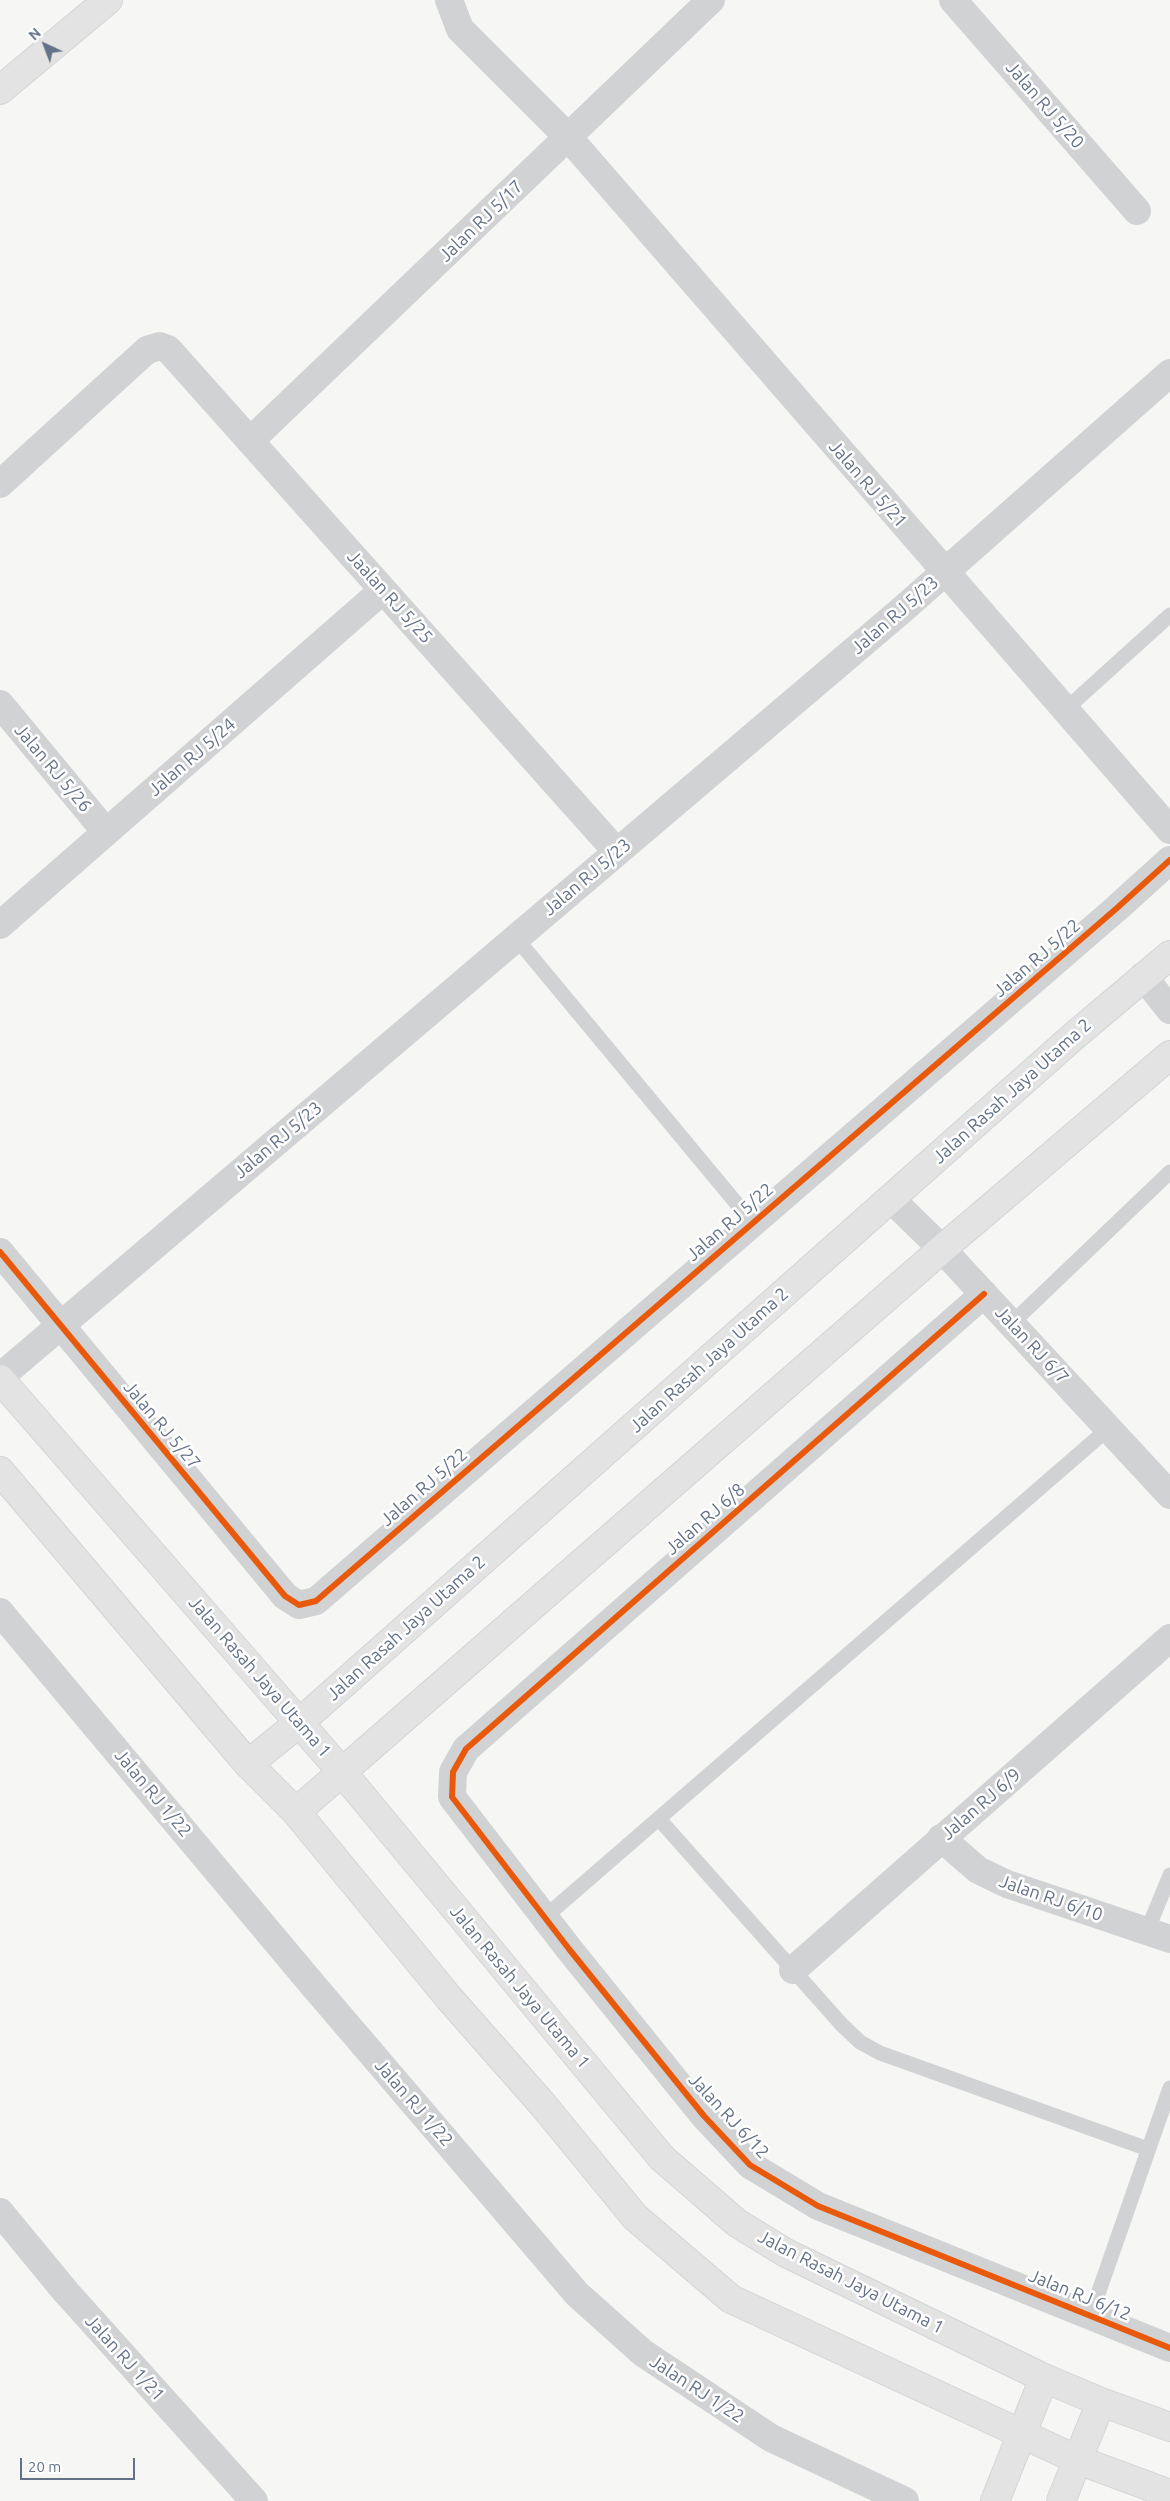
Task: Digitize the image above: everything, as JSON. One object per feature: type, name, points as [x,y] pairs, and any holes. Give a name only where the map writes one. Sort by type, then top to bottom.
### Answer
[{"type":"main road","points":[[0,90],[108,0]]},
{"type":"main road","name":"Jalan Rasah Jaya Utama 2","points":[[248,1764],[299,1723],[1170,954]]},
{"type":"main road","points":[[296,1812],[942,1249],[1170,1055]]},
{"type":"main road","name":"Jalan Rasah Jaya Utama 1","points":[[0,1378],[342,1772],[662,2158],[737,2223],[786,2253],[1044,2378],[1170,2428]]},
{"type":"main road","points":[[0,1471],[248,1764],[296,1812],[449,1998],[544,2106],[635,2217],[731,2299],[1078,2460],[1170,2494]]},
{"type":"main road","points":[[995,2501],[1044,2378]]},
{"type":"main road","points":[[1061,2501],[1101,2402]]},
{"type":"street","name":"Jalan RJ 5/21","points":[[449,0],[460,29],[568,137],[1170,830]]},
{"type":"street","name":"Jalan RJ 5/17","points":[[250,441],[711,0]]},
{"type":"street","name":"Jalan RJ 5/20","points":[[953,0],[1137,211]]},
{"type":"street","name":"Jaalan RJ 5/25","points":[[0,484],[147,350],[160,346],[168,348],[617,852]]},
{"type":"street","name":"Jalan RJ 5/23","points":[[0,1378],[944,572],[1170,373]]},
{"type":"street","name":"Jalan RJ 5/24","points":[[0,925],[383,590]]},
{"type":"street","name":"Jalan RJ 5/26","points":[[0,704],[106,832]]},
{"type":"street","name":"Jalan RJ 5/22","points":[[308,1604],[316,1601],[1117,908],[1170,860]]},
{"type":"street","points":[[1143,976],[1170,1010]]},
{"type":"street","name":"Jalan RJ 6/7","points":[[891,1199],[942,1249],[1012,1323],[1170,1495]]},
{"type":"street","name":"Jalan RJ 5/27","points":[[0,1252],[285,1596],[299,1605],[308,1604]]},
{"type":"street","name":"Jalan RJ 6/8","points":[[453,1772],[466,1749],[984,1294]]},
{"type":"street","name":"Jalan RJ 1/22","points":[[0,1612],[312,1984],[577,2294],[643,2353],[771,2438],[905,2501]]},
{"type":"street","name":"Jalan RJ 6/9","points":[[793,1970],[1170,1638]]},
{"type":"street","name":"Jalan RJ 6/12","points":[[453,1772],[452,1797],[704,2116],[750,2165],[818,2206],[1091,2314],[1170,2348]]},
{"type":"street","name":"Jalan RJ 6/10","points":[[941,1838],[978,1870],[1007,1884],[1159,1935]]},
{"type":"street","name":"Jalan RJ 1/21","points":[[0,2212],[66,2292],[254,2501]]},
{"type":"lane","points":[[1065,710],[1170,615]]},
{"type":"lane","points":[[516,938],[752,1222]]},
{"type":"lane","points":[[1012,1323],[1170,1172]]},
{"type":"lane","points":[[545,1917],[1109,1428]]},
{"type":"lane","points":[[659,1819],[842,2025],[860,2042],[880,2053],[1148,2149]]},
{"type":"lane","points":[[1159,1935],[1170,1875]]},
{"type":"lane","points":[[1091,2314],[1170,2088]]},
{"type":"cycle path","points":[[0,1252],[285,1596],[299,1605],[316,1601],[1117,908],[1170,860]]},
{"type":"cycle path","points":[[984,1294],[466,1749],[453,1772],[452,1797],[569,1949],[704,2116],[750,2165],[818,2206],[1170,2348]]}]
